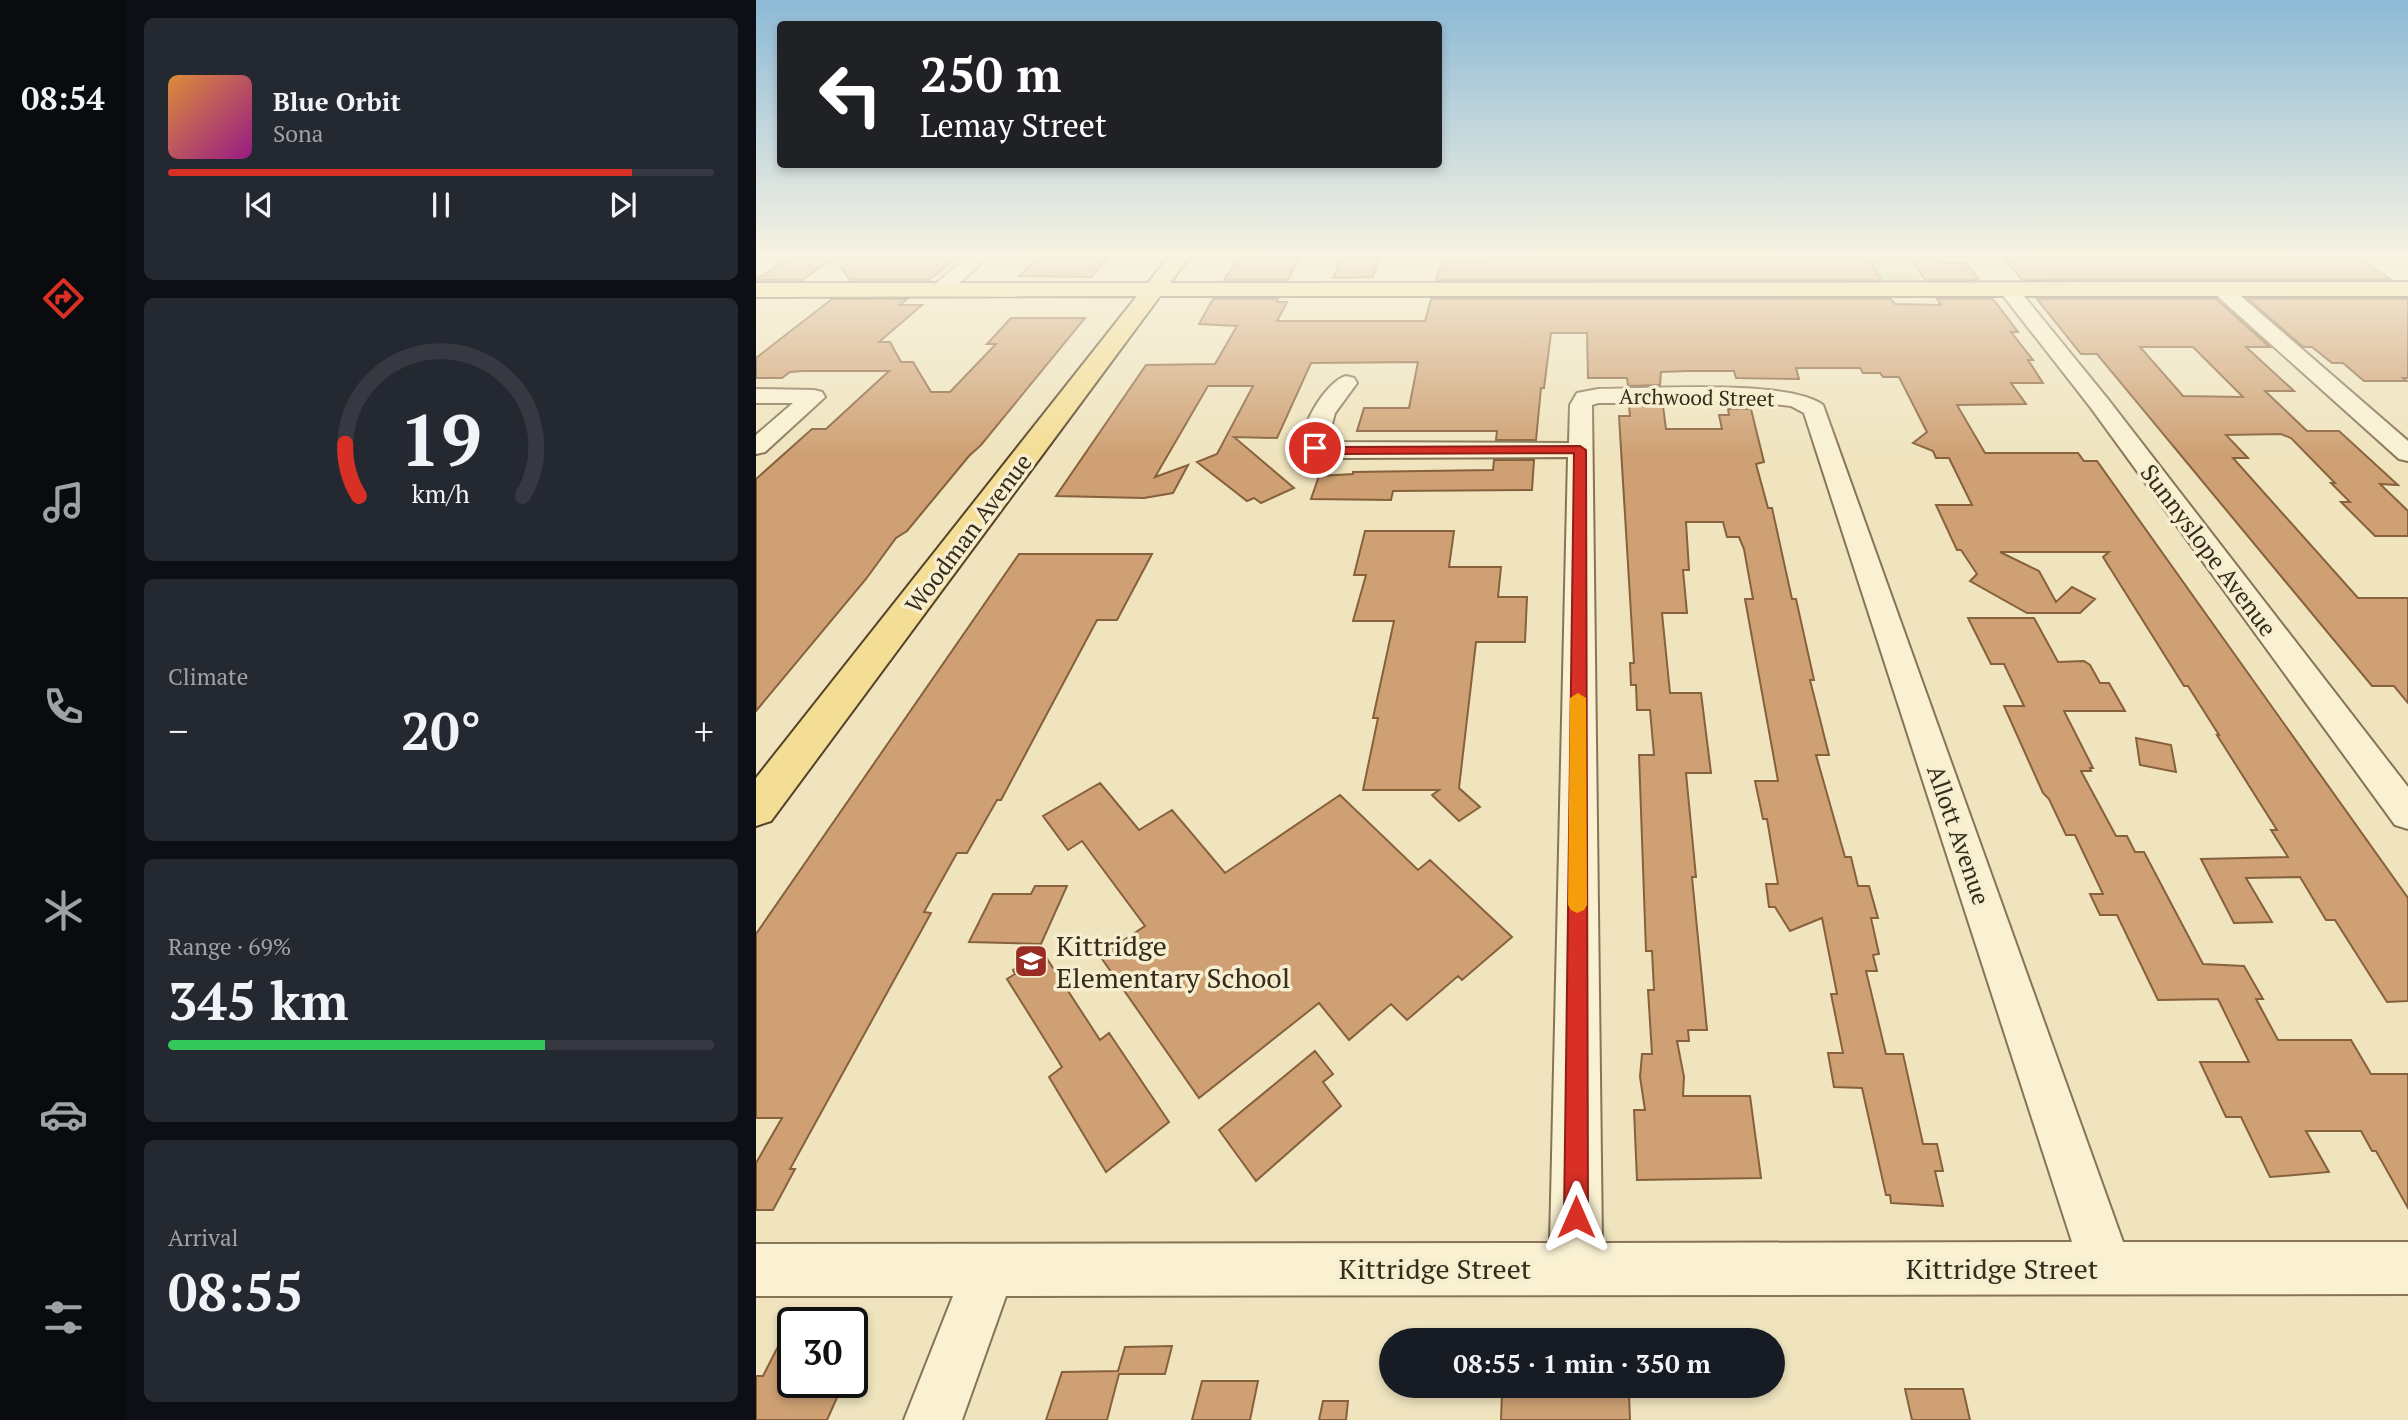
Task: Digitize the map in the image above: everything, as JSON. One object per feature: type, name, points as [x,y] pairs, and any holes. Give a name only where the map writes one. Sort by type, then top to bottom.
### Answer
[{"type":"main road","name":"Woodman Avenue","points":[[756,809],[1128,323]]},
{"type":"street","name":"Sunnyslope Avenue","points":[[2036,323],[2099,402],[2408,814]]},
{"type":"street","points":[[2260,323],[2408,454]]},
{"type":"street","points":[[1346,383],[1332,398],[1313,436],[1315,448],[1339,451],[1580,450],[1576,1268]]},
{"type":"street","points":[[756,396],[814,397],[756,447]]},
{"type":"street","name":"Archwood Street","points":[[1580,450],[1581,405],[1585,398],[1766,396],[1809,404]]},
{"type":"street","name":"Allott Avenue","points":[[1809,404],[1815,410],[2106,1268]]},
{"type":"street","name":"Kittridge Street","points":[[756,1270],[2408,1268]]},
{"type":"street","points":[[933,1420],[990,1269]]},
{"type":"building","points":[[801,323],[901,323],[879,342],[890,342],[901,362],[913,362],[931,392],[950,392],[996,344],[987,344],[1006,323],[1081,323],[981,445],[907,531],[896,538],[866,579],[756,711],[756,479],[812,429],[826,429],[889,371],[803,371],[790,372],[782,378],[756,378],[756,358]]},
{"type":"building","points":[[2011,323],[2018,332],[2011,332],[2033,360],[2028,360],[2043,383],[2011,383],[2026,404],[1957,405],[1985,453],[2078,453],[2084,461],[2097,461],[2408,898],[2408,1001],[2387,1002],[2335,920],[2326,920],[2300,877],[2246,878],[2272,922],[2234,923],[2201,859],[2288,857],[2271,830],[2277,830],[2219,735],[2188,686],[2184,686],[2103,557],[2109,552],[2000,552],[2039,571],[2056,602],[2072,587],[2095,599],[2080,613],[2027,613],[1970,581],[1977,574],[1961,550],[1957,550],[1936,505],[1972,505],[1949,458],[1936,458],[1933,451],[1913,443],[1927,432],[1899,377],[1863,373],[1860,368],[1796,368],[1799,379],[1736,378],[1734,371],[1687,371],[1661,372],[1660,385],[1628,386],[1627,378],[1588,378],[1587,333],[1551,333],[1544,388],[1541,388],[1536,440],[1496,440],[1497,431],[1357,431],[1364,408],[1409,408],[1418,362],[1311,363],[1277,438],[1234,437],[1294,488],[1261,503],[1254,498],[1247,501],[1197,462],[1217,454],[1253,386],[1208,386],[1155,477],[1188,465],[1173,493],[1144,498],[1056,496],[1146,365],[1215,364],[1237,326],[1199,324]]},
{"type":"building","points":[[2056,323],[2243,323],[2270,347],[2246,347],[2294,391],[2265,391],[2307,431],[2339,431],[2398,485],[2380,484],[2408,511],[2408,536],[2375,536],[2341,502],[2350,502],[2331,483],[2335,483],[2291,438],[2281,434],[2226,435],[2248,458],[2233,458],[2358,598],[2408,598],[2408,703],[2394,686],[2372,686],[2097,354],[2081,354]],"holes":[[[2140,347],[2193,347],[2243,397],[2183,396]]]},
{"type":"building","points":[[2276,323],[2408,323],[2408,378],[2403,378],[2407,381],[2364,381],[2343,363],[2332,363],[2312,347],[2303,347]]},
{"type":"building","points":[[1629,406],[1663,406],[1666,429],[1722,429],[1719,415],[1729,415],[1728,409],[1751,409],[1764,462],[1756,464],[1768,508],[1772,508],[1792,599],[1796,599],[1814,680],[1810,680],[1829,755],[1816,755],[1845,857],[1851,857],[1858,886],[1869,886],[1878,918],[1871,918],[1879,954],[1873,955],[1877,971],[1866,971],[1886,1054],[1903,1054],[1923,1144],[1937,1144],[1943,1171],[1935,1171],[1943,1206],[1891,1203],[1890,1195],[1886,1195],[1862,1088],[1834,1087],[1828,1053],[1843,1053],[1831,994],[1837,994],[1822,918],[1790,931],[1775,907],[1769,907],[1766,884],[1778,884],[1767,819],[1763,819],[1755,781],[1778,781],[1745,599],[1753,599],[1744,549],[1739,537],[1727,537],[1723,522],[1686,522],[1689,570],[1683,570],[1687,613],[1662,613],[1670,693],[1701,693],[1711,773],[1686,773],[1696,877],[1692,877],[1707,1030],[1688,1030],[1689,1041],[1677,1041],[1684,1077],[1683,1096],[1750,1096],[1761,1178],[1637,1180],[1634,1110],[1645,1110],[1640,1077],[1642,1054],[1652,1054],[1648,990],[1654,990],[1652,951],[1646,951],[1639,755],[1654,755],[1650,710],[1637,710],[1636,685],[1631,685],[1630,663],[1634,663],[1619,416],[1630,416]]},
{"type":"building","points":[[1494,460],[1534,460],[1532,490],[1393,491],[1391,500],[1311,499],[1319,476],[1353,472],[1493,470]]},
{"type":"building","points":[[1365,531],[1454,531],[1449,567],[1501,567],[1498,597],[1527,597],[1525,642],[1476,642],[1459,788],[1480,807],[1459,821],[1432,795],[1439,790],[1363,790],[1378,718],[1373,718],[1394,621],[1353,621],[1366,575],[1354,575]]},
{"type":"building","points":[[1019,554],[1152,554],[1117,620],[1097,620],[1001,800],[997,800],[967,853],[957,853],[924,912],[931,913],[790,1169],[795,1169],[773,1210],[756,1210],[756,1163],[782,1118],[756,1118],[756,934]]},
{"type":"building","points":[[1968,618],[2034,618],[2058,662],[2084,661],[2090,665],[2100,683],[2109,683],[2125,711],[2064,711],[2093,768],[2090,768],[2091,771],[2081,771],[2116,836],[2127,836],[2135,852],[2144,852],[2203,964],[2244,966],[2263,999],[2256,999],[2278,1040],[2351,1040],[2371,1074],[2408,1074],[2408,1208],[2376,1151],[2372,1151],[2361,1131],[2306,1131],[2329,1172],[2270,1177],[2241,1117],[2226,1117],[2200,1062],[2249,1062],[2218,999],[2158,1000],[2117,915],[2100,915],[2090,894],[2103,894],[2075,835],[2066,835],[2049,799],[2043,793],[2004,706],[2024,706],[2004,664],[1991,664]]},
{"type":"building","points":[[2136,738],[2171,745],[2176,772],[2140,765]]},
{"type":"building","points":[[1100,783],[1139,830],[1172,810],[1225,873],[1340,795],[1418,870],[1430,860],[1512,937],[1462,980],[1458,976],[1407,1020],[1391,1004],[1349,1040],[1319,1003],[1199,1098],[1100,956],[1145,926],[1082,841],[1068,850],[1043,816]]},
{"type":"building","points":[[1035,886],[1067,886],[1041,944],[969,942],[993,894],[1031,894]]},
{"type":"building","points":[[1042,951],[1100,1040],[1109,1033],[1169,1122],[1106,1172],[1049,1077],[1062,1067],[1007,979],[1015,974],[1013,970]]},
{"type":"building","points":[[1315,1051],[1333,1074],[1323,1082],[1341,1106],[1256,1181],[1219,1130]]},
{"type":"building","points":[[1172,1346],[1165,1374],[1119,1374],[1107,1420],[1046,1420],[1062,1372],[1118,1371],[1125,1347]]},
{"type":"building","points":[[777,1348],[777,1398],[837,1398],[827,1420],[756,1420],[756,1376],[763,1376]]},
{"type":"building","points":[[1202,1381],[1258,1381],[1250,1420],[1192,1420]]},
{"type":"building","points":[[1905,1389],[1963,1389],[1970,1420],[1912,1420]]},
{"type":"building","points":[[1502,1398],[1629,1398],[1630,1420],[1501,1420]]},
{"type":"building","points":[[1323,1401],[1348,1401],[1346,1420],[1319,1420]]},
{"type":"slow traffic","points":[[1577,905],[1578,698]]},
{"type":"place","name":"Kittridge Elementary School","points":[[1031,961]]},
{"type":"route","points":[[1315,448],[1339,451],[1580,450],[1576,1217]]}]
